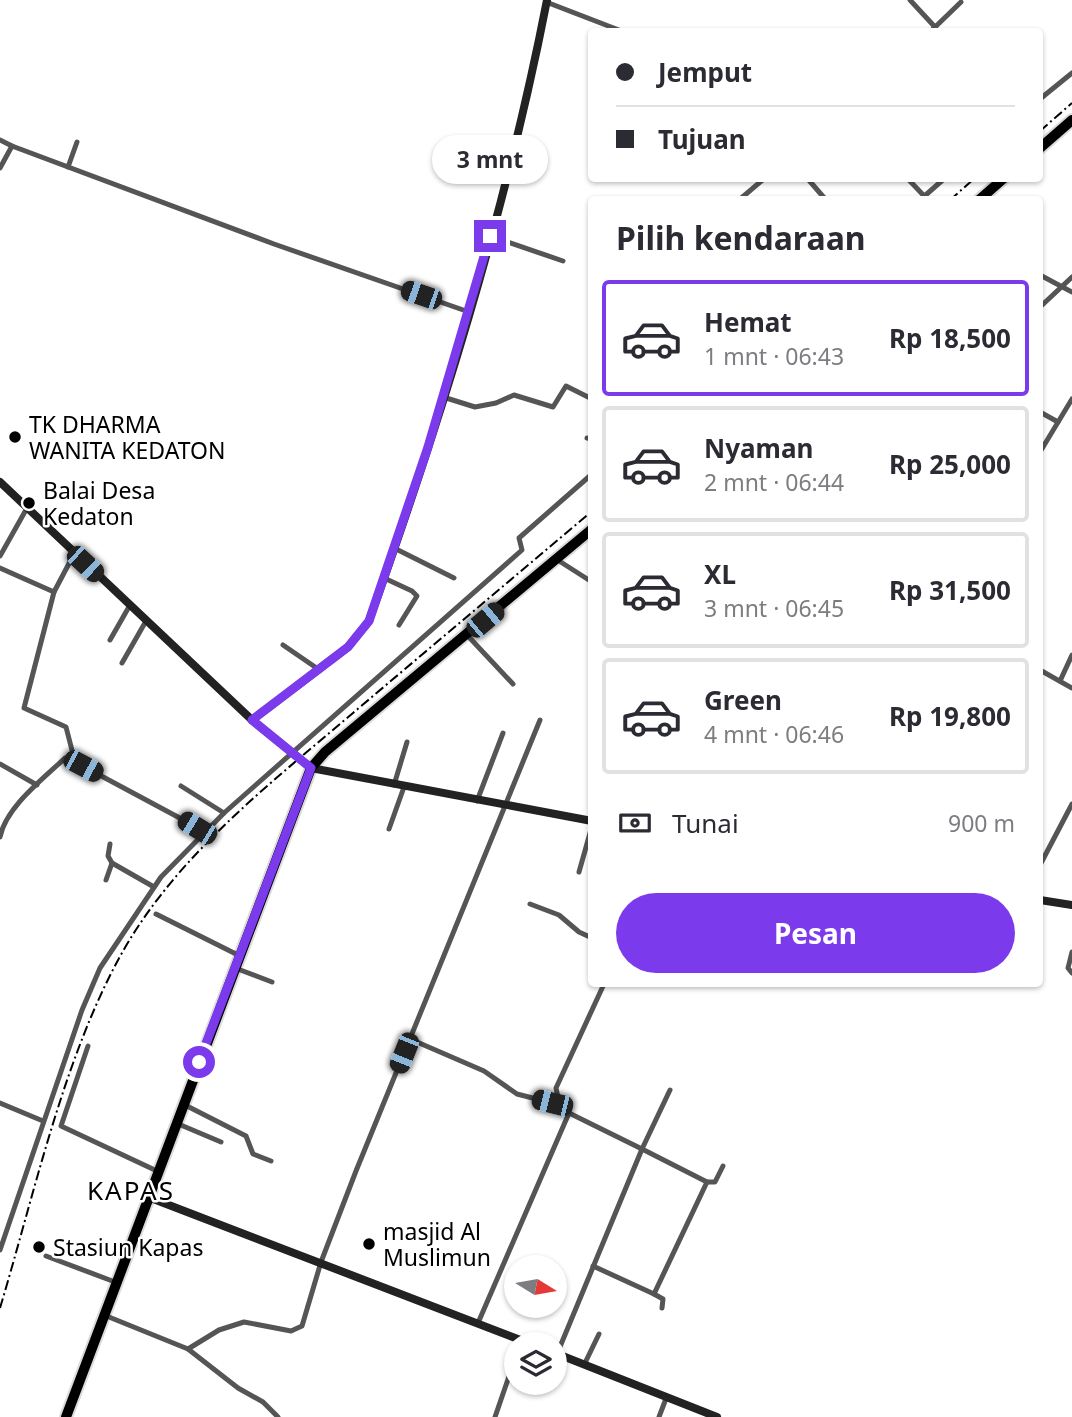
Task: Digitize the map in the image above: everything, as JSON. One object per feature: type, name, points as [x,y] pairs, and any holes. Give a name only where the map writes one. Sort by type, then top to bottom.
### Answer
[{"type":"highway","points":[[1043,145],[1072,120]]},
{"type":"highway","points":[[984,196],[999,182]]},
{"type":"highway","points":[[66,1417],[311,768],[325,752],[588,532]]},
{"type":"street","points":[[909,0],[934,28],[961,2]]},
{"type":"street","points":[[252,720],[358,637],[369,621],[469,312],[490,236],[546,1],[614,28]]},
{"type":"street","points":[[1043,97],[1072,73]]},
{"type":"street","points":[[0,140],[274,244],[469,312]]},
{"type":"street","points":[[68,167],[77,142]]},
{"type":"street","points":[[0,168],[12,146]]},
{"type":"street","points":[[743,196],[760,182]]},
{"type":"street","points":[[810,182],[822,196]]},
{"type":"street","points":[[910,182],[922,196]]},
{"type":"street","points":[[926,196],[940,182]]},
{"type":"street","points":[[490,236],[563,261]]},
{"type":"street","points":[[1043,277],[1072,292]]},
{"type":"street","points":[[1043,304],[1072,277]]},
{"type":"street","points":[[443,397],[475,407],[496,403],[514,395],[554,407],[566,386],[588,398]]},
{"type":"street","points":[[1043,447],[1072,399]]},
{"type":"street","points":[[1043,414],[1058,422]]},
{"type":"street","points":[[0,1250],[82,1010],[100,968],[154,887],[204,831],[522,550],[519,538],[588,478]]},
{"type":"street","points":[[0,482],[252,720],[290,754],[311,768],[588,823]]},
{"type":"street","points":[[0,556],[27,508]]},
{"type":"street","points":[[394,548],[454,578]]},
{"type":"street","points":[[75,554],[54,592],[36,669],[22,704],[30,711],[66,727],[74,758],[79,764],[204,831]]},
{"type":"street","points":[[556,559],[588,579]]},
{"type":"street","points":[[0,568],[54,592]]},
{"type":"street","points":[[384,578],[417,596],[399,625]]},
{"type":"street","points":[[110,640],[130,606]]},
{"type":"street","points":[[122,663],[146,621]]},
{"type":"street","points":[[467,635],[513,684]]},
{"type":"street","points":[[282,645],[318,669]]},
{"type":"street","points":[[1060,681],[1072,655]]},
{"type":"street","points":[[1043,672],[1072,688]]},
{"type":"street","points":[[188,1349],[219,1330],[244,1322],[269,1328],[299,1329],[321,1262],[540,720]]},
{"type":"street","points":[[477,801],[503,733]]},
{"type":"street","points":[[394,785],[407,742]]},
{"type":"street","points":[[0,837],[6,820],[37,785],[65,758],[74,758]]},
{"type":"street","points":[[0,764],[37,785]]},
{"type":"street","points":[[181,786],[224,813]]},
{"type":"street","points":[[389,829],[404,787]]},
{"type":"street","points":[[1043,859],[1072,804]]},
{"type":"street","points":[[579,872],[588,839]]},
{"type":"street","points":[[106,880],[112,863],[110,844]]},
{"type":"street","points":[[112,863],[154,887]]},
{"type":"street","points":[[1043,900],[1072,905]]},
{"type":"street","points":[[530,904],[559,915],[588,936]]},
{"type":"street","points":[[156,914],[240,956]]},
{"type":"street","points":[[1072,952],[1068,969],[1072,973]]},
{"type":"street","points":[[235,968],[272,982]]},
{"type":"street","points":[[552,1103],[603,987]]},
{"type":"street","points":[[410,1039],[484,1071],[517,1094],[552,1103],[707,1182],[715,1182],[723,1166]]},
{"type":"street","points":[[88,1046],[61,1126],[157,1171]]},
{"type":"street","points":[[565,1332],[642,1149],[670,1090]]},
{"type":"street","points":[[556,1091],[567,1111]]},
{"type":"street","points":[[0,1103],[43,1121]]},
{"type":"street","points":[[183,1104],[246,1136],[253,1154],[271,1161]]},
{"type":"street","points":[[478,1323],[567,1111]]},
{"type":"street","points":[[176,1123],[221,1142]]},
{"type":"street","points":[[654,1294],[707,1182]]},
{"type":"street","points":[[148,1197],[504,1334]]},
{"type":"street","points":[[46,1256],[115,1282]]},
{"type":"street","points":[[593,1266],[663,1299],[662,1308]]},
{"type":"street","points":[[104,1315],[188,1349],[238,1388],[263,1402],[278,1417]]},
{"type":"street","points":[[584,1364],[599,1334]]},
{"type":"street","points":[[567,1357],[717,1417]]},
{"type":"street","points":[[495,1417],[504,1391]]},
{"type":"street","points":[[659,1417],[667,1396]]},
{"type":"railway","points":[[1043,128],[1072,103]]},
{"type":"railway","points":[[955,196],[970,182]]},
{"type":"railway","points":[[0,1308],[51,1131],[80,1044],[117,962],[164,890],[192,858],[254,797],[588,514]]},
{"type":"place","name":"TK DHARMA WANITA KEDATON","points":[[15,437]]},
{"type":"place","name":"Balai Desa Kedaton","points":[[29,503]]},
{"type":"place","name":"masjid Al Muslimun","points":[[369,1244]]},
{"type":"place","name":"Stasiun Kapas","points":[[39,1247]]},
{"type":"district","name":"KAPAS","points":[[131,1190]]},
{"type":"route","points":[[199,1062],[301,788],[311,768],[290,754],[252,720],[348,647],[369,621],[428,447],[490,236]]}]
